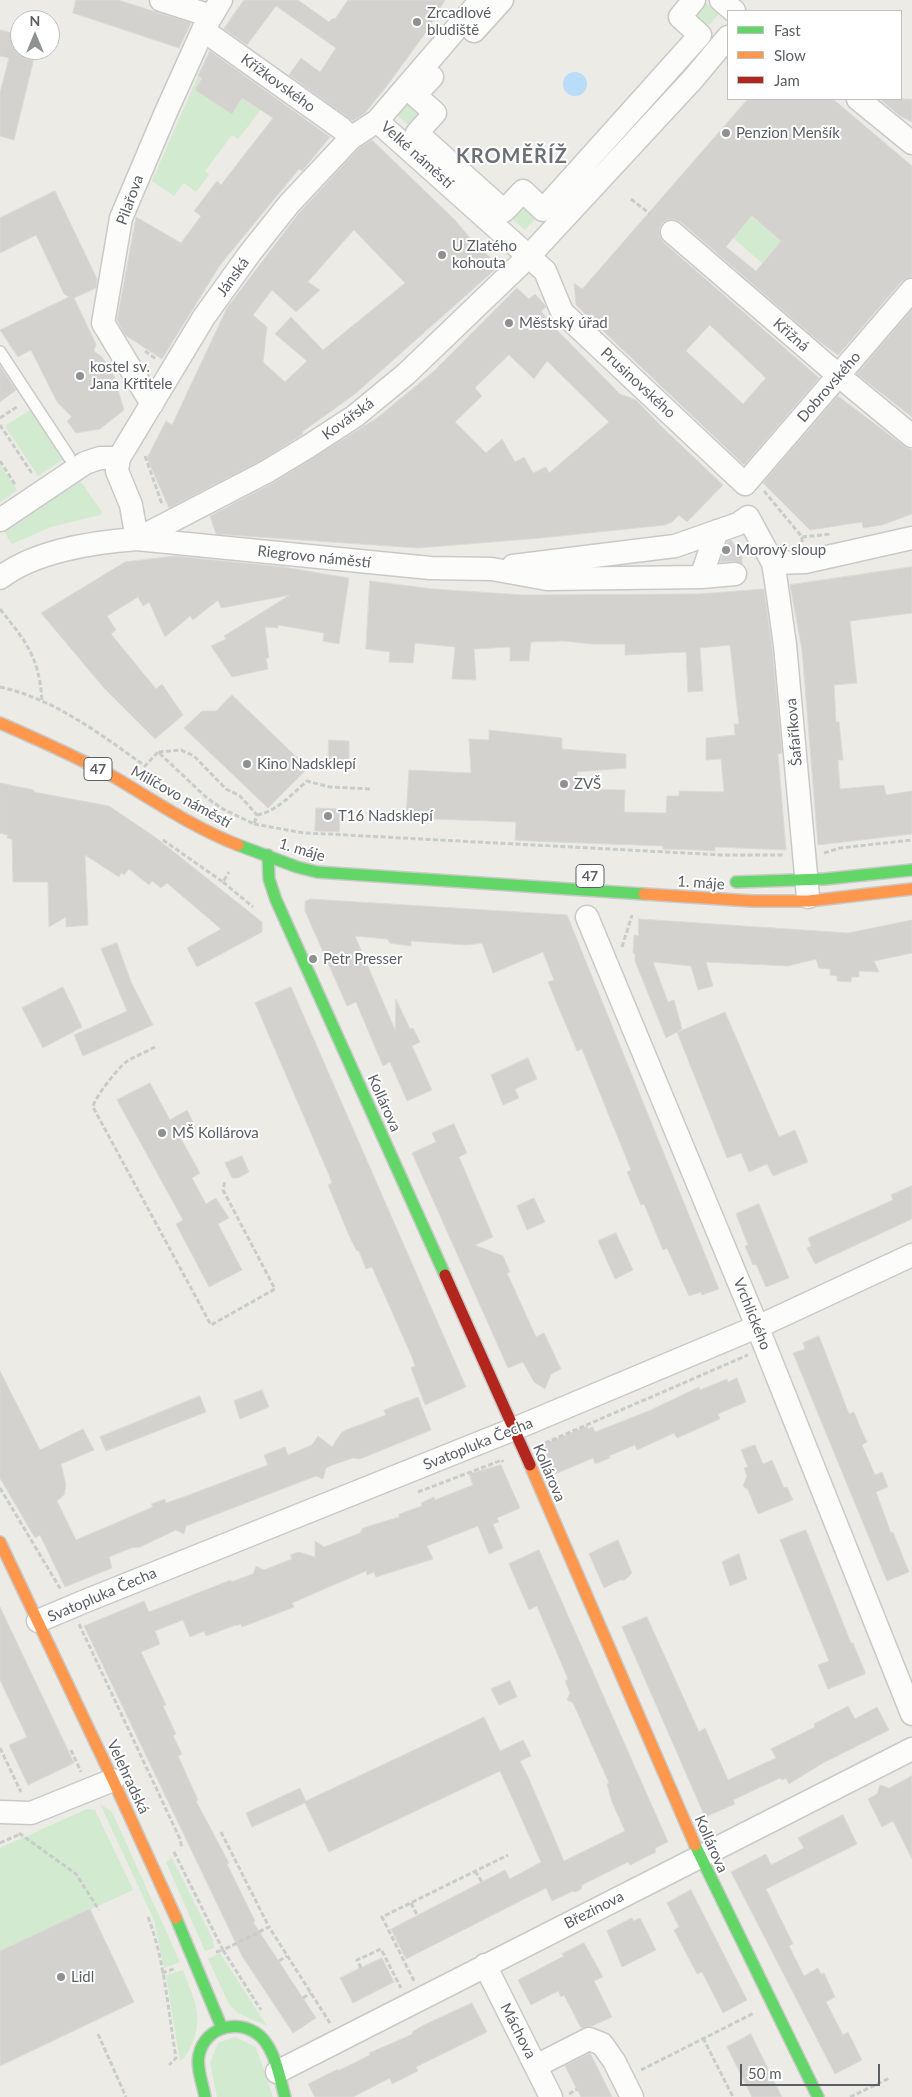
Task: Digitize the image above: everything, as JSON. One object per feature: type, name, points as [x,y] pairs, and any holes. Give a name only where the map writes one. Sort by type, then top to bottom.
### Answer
[{"type":"main road","name":"Milíčovo náměstí","points":[[0,723],[62,750],[104,772],[208,832],[268,855]]},
{"type":"main road","name":"1. máje","points":[[268,855],[296,867],[335,874],[586,889],[712,899],[808,891],[912,889]]},
{"type":"main road","name":"1. máje","points":[[268,855],[308,858]]},
{"type":"main road","name":"Kollárova","points":[[268,855],[269,879],[276,900],[514,1429],[700,1857],[818,2097]]},
{"type":"main road","name":"1. máje","points":[[728,882],[808,891],[912,870]]},
{"type":"main road","name":"Velehradská","points":[[0,1542],[113,1780],[195,1960],[222,2028]]},
{"type":"main road","points":[[205,2097],[199,2066],[199,2054],[203,2044],[210,2035],[222,2028],[235,2025],[247,2027],[256,2032],[265,2041],[285,2097]]},
{"type":"street","name":"Křížkovského","points":[[161,0],[212,15],[351,138]]},
{"type":"street","name":"Velké náměstí","points":[[481,0],[377,121],[545,271]]},
{"type":"street","points":[[502,0],[415,96],[435,113],[417,133],[504,211],[523,191],[543,210],[662,78],[700,35],[680,17],[694,0]]},
{"type":"street","points":[[721,0],[733,10]]},
{"type":"street","name":"Pilařova","points":[[152,404],[104,323],[121,218],[166,112],[212,15]]},
{"type":"street","points":[[529,256],[693,79],[727,38]]},
{"type":"street","points":[[859,100],[912,143]]},
{"type":"street","name":"Jánská","points":[[119,458],[204,317],[250,253],[289,204],[351,138],[377,121]]},
{"type":"street","name":"Křižná","points":[[672,232],[912,436]]},
{"type":"street","name":"Kovářská","points":[[137,539],[266,472],[355,416],[437,346],[529,256]]},
{"type":"street","name":"Prusinovského","points":[[545,271],[562,312],[748,480]]},
{"type":"street","name":"Dobrovského","points":[[748,480],[912,290]]},
{"type":"street","points":[[0,520],[85,463],[100,458],[119,458],[117,472],[131,505],[137,539]]},
{"type":"street","points":[[748,480],[748,517],[773,563],[805,562],[912,538]]},
{"type":"street","name":"Riegrovo náměstí","points":[[1,575],[63,551],[114,540],[137,539],[421,568],[492,569],[675,546],[738,524],[748,517]]},
{"type":"street","points":[[700,577],[717,531]]},
{"type":"street","name":"Šafaříkova","points":[[773,563],[786,654],[808,891]]},
{"type":"street","name":"Riegrovo náměstí","points":[[492,569],[547,579],[700,577],[735,574]]},
{"type":"street","name":"Vrchlického","points":[[587,917],[757,1326],[912,1714]]},
{"type":"street","name":"Svatopluka Čecha","points":[[38,1621],[514,1429],[757,1326],[912,1255]]},
{"type":"street","name":"Březinova","points":[[277,2072],[912,1749]]},
{"type":"street","points":[[0,1812],[31,1813],[82,1780],[113,1780]]},
{"type":"street","name":"Máchova","points":[[485,1965],[551,2097]]},
{"type":"street","points":[[536,2066],[589,2039],[602,2044],[614,2061],[627,2088]]},
{"type":"lane","points":[[0,352],[69,458]]},
{"type":"path","points":[[631,199],[650,214]]},
{"type":"path","points":[[141,348],[160,361]]},
{"type":"path","points":[[0,418],[30,398]]},
{"type":"path","points":[[0,425],[36,480]]},
{"type":"path","points":[[145,453],[144,458],[164,508]]},
{"type":"path","points":[[0,461],[20,491]]},
{"type":"path","points":[[748,480],[759,482],[802,537],[803,551]]},
{"type":"path","points":[[0,609],[20,634],[34,657],[40,676],[42,701]]},
{"type":"path","points":[[0,687],[29,694],[85,723],[145,766],[158,752],[181,750],[194,756],[226,789],[240,796],[256,815]]},
{"type":"path","points":[[158,752],[207,798],[223,809],[254,824],[269,825],[304,833],[722,855],[788,856]]},
{"type":"path","points":[[256,815],[268,813],[307,781],[330,787],[372,789]]},
{"type":"path","points":[[254,824],[256,815]]},
{"type":"path","points":[[163,840],[223,882],[254,907]]},
{"type":"path","points":[[823,854],[840,848],[912,840]]},
{"type":"path","points":[[223,882],[229,872]]},
{"type":"path","points":[[621,951],[632,914]]},
{"type":"path","points":[[155,1047],[125,1062],[99,1094],[93,1107],[211,1325],[275,1289],[223,1190],[225,1180]]},
{"type":"path","points":[[537,1446],[748,1355]]},
{"type":"path","points":[[0,1488],[64,1595]]},
{"type":"path","points":[[77,1620],[180,1839],[182,1848]]},
{"type":"path","points":[[69,1745],[82,1780]]},
{"type":"path","points":[[0,1748],[21,1792],[29,1796]]},
{"type":"path","points":[[221,1832],[269,1928],[332,2027]]},
{"type":"path","points":[[21,1834],[76,1874],[99,1910]]},
{"type":"path","points":[[174,1852],[223,1950],[263,2012]]},
{"type":"path","points":[[416,1984],[382,1917],[508,1855]]},
{"type":"path","points":[[227,1859],[233,1856]]},
{"type":"path","points":[[475,1871],[482,1882]]},
{"type":"path","points":[[247,1899],[253,1896]]},
{"type":"path","points":[[411,1903],[417,1915]]},
{"type":"path","points":[[147,1913],[153,1929],[162,1973],[176,2058],[169,2064]]},
{"type":"path","points":[[208,1956],[269,1928]]},
{"type":"path","points":[[279,1961],[287,1956]]},
{"type":"path","points":[[162,1973],[180,1967]]},
{"type":"path","points":[[304,1998],[311,1993]]},
{"type":"path","points":[[627,2088],[703,2038],[756,2012]]},
{"type":"path","points":[[98,2034],[126,2097]]},
{"type":"path","points":[[703,2038],[733,2097]]},
{"type":"path","points":[[850,2097],[890,2078]]},
{"type":"green space","points":[[703,0],[719,14],[700,35],[680,17]]},
{"type":"green space","points":[[198,76],[202,78],[195,90],[232,113],[242,98],[261,110],[238,139],[232,135],[205,171],[209,175],[196,192],[184,183],[174,196],[152,181]]},
{"type":"green space","points":[[415,95],[435,113],[417,133],[397,115]]},
{"type":"green space","points":[[523,191],[543,210],[525,230],[504,211]]},
{"type":"green space","points":[[752,217],[781,241],[762,263],[733,238]]},
{"type":"green space","points":[[33,408],[65,458],[38,476],[5,426]]},
{"type":"green space","points":[[0,465],[17,490],[0,502]]},
{"type":"green space","points":[[79,479],[102,512],[100,515],[51,527],[12,544],[3,530]]},
{"type":"green space","points":[[100,1804],[112,1812],[180,1962],[164,1968],[154,1920]]},
{"type":"green space","points":[[87,1809],[95,1810],[133,1890],[0,1951],[0,1848]]},
{"type":"green space","points":[[172,1858],[213,1940],[214,1948],[205,1951],[166,1862]]},
{"type":"green space","points":[[220,1953],[267,2026],[238,2013],[229,2004],[208,1959]]},
{"type":"green space","points":[[183,1970],[194,1999],[197,2026],[191,2046],[180,2061],[166,1975]]},
{"type":"green space","points":[[235,2037],[256,2047],[273,2097],[217,2097],[210,2063],[218,2043]]},
{"type":"water","points":[[575,72],[583,76],[587,84],[583,92],[575,96],[567,92],[563,84],[567,76]]},
{"type":"building","points":[[76,0],[118,0],[191,23],[179,48],[73,13]]},
{"type":"building","points":[[244,0],[298,0],[329,22],[333,18],[335,19],[348,0],[445,0],[424,35],[389,83],[365,113],[353,121],[289,75],[301,58],[320,72],[336,48],[276,6],[247,45],[224,29]]},
{"type":"building","points":[[0,30],[10,32],[10,60],[34,60],[14,140],[0,136],[0,93],[9,58],[0,56]]},
{"type":"building","points":[[210,51],[330,137],[302,171],[299,169],[220,265],[162,359],[125,335],[117,320],[136,217],[181,243],[201,216],[194,211],[217,181],[221,185],[273,118],[242,98],[232,114],[195,90],[202,78],[198,76]]},
{"type":"building","points":[[912,99],[912,122],[900,116],[881,100]]},
{"type":"building","points":[[747,100],[834,100],[912,166],[912,277],[902,281],[838,355],[816,339],[681,222],[674,219],[662,223],[659,230],[663,242],[819,378],[745,464],[576,305],[574,283],[582,289]],"holes":[[[752,216],[781,241],[756,271],[726,247]],[[710,325],[766,378],[743,404],[686,351]]]},
{"type":"building","points":[[372,140],[455,220],[470,238],[499,266],[355,394],[302,432],[303,434],[260,461],[169,508],[147,458],[166,421],[172,425],[227,308],[299,213],[359,148]],"holes":[[[354,230],[405,283],[323,350],[291,317],[275,334],[307,361],[285,382],[263,362],[267,327],[253,315],[272,290],[296,312],[320,290],[308,282]]]},
{"type":"building","points":[[55,191],[97,279],[96,288],[74,298],[96,344],[94,351],[102,357],[114,376],[124,410],[100,429],[76,433],[67,421],[72,417],[57,402],[31,350],[18,357],[0,330],[69,297],[64,294],[36,235],[0,253],[0,218]]},
{"type":"building","points":[[517,288],[529,299],[535,294],[546,307],[541,311],[551,324],[620,394],[636,400],[723,485],[687,522],[679,515],[672,522],[665,525],[541,538],[418,548],[216,534],[210,516],[273,483],[377,418],[433,372]],"holes":[[[509,355],[534,379],[547,361],[609,422],[549,473],[546,467],[533,473],[524,457],[515,462],[502,439],[486,453],[455,422],[482,396],[475,388]]]},
{"type":"building","points":[[912,310],[912,417],[857,374]]},
{"type":"building","points":[[0,366],[16,390],[0,402]]},
{"type":"building","points":[[838,396],[912,450],[912,514],[882,525],[863,528],[862,522],[810,530],[763,483]]},
{"type":"building","points":[[731,540],[742,556],[742,564],[734,561],[720,562],[727,542]]},
{"type":"building","points":[[175,556],[283,567],[349,578],[339,644],[323,641],[324,633],[278,625],[278,628],[265,627],[269,658],[266,658],[268,669],[232,677],[211,646],[226,639],[224,636],[290,595],[221,608],[218,600],[193,620],[190,616],[165,637],[149,602],[143,606],[138,597],[107,616],[116,630],[111,634],[156,689],[162,684],[183,715],[155,739],[104,688],[41,613],[125,562]]},
{"type":"building","points":[[912,567],[912,613],[850,621],[857,683],[834,685],[836,722],[839,722],[843,760],[838,760],[840,789],[884,785],[886,795],[912,791],[912,834],[818,845],[802,650],[790,585]]},
{"type":"building","points":[[370,581],[433,589],[524,595],[698,594],[764,589],[772,647],[782,753],[778,754],[786,850],[715,847],[715,851],[663,849],[663,846],[515,840],[516,822],[406,818],[409,770],[471,773],[469,739],[489,740],[489,730],[562,738],[562,749],[626,754],[626,768],[577,772],[577,789],[625,790],[624,812],[666,813],[667,796],[679,796],[679,791],[724,792],[721,759],[706,760],[706,738],[735,735],[734,724],[739,724],[730,645],[700,648],[703,691],[688,692],[686,652],[625,655],[625,644],[592,644],[563,641],[531,642],[529,661],[510,661],[510,647],[474,649],[476,680],[452,679],[455,647],[415,643],[413,663],[389,662],[390,652],[366,649]]},
{"type":"building","points":[[232,695],[308,768],[268,808],[184,728],[202,711],[216,711]]},
{"type":"building","points":[[329,740],[349,741],[349,763],[347,763],[347,768],[328,768]]},
{"type":"building","points":[[0,783],[34,790],[34,792],[109,806],[155,837],[262,922],[262,932],[197,967],[187,948],[221,929],[167,883],[161,888],[152,881],[149,885],[129,869],[124,875],[121,873],[119,877],[85,855],[88,925],[66,927],[66,917],[49,927],[48,882],[13,882],[12,839],[7,838],[8,835],[0,833]]},
{"type":"building","name":"T16 Nadsklepí","points":[[316,808],[341,809],[339,832],[315,831]]},
{"type":"building","points":[[310,899],[567,915],[719,1289],[702,1295],[701,1292],[689,1296],[667,1248],[663,1250],[644,1204],[641,1205],[627,1172],[631,1170],[582,1049],[577,1051],[548,982],[554,980],[543,952],[493,973],[482,943],[467,945],[411,941],[411,946],[390,943],[387,939],[355,936],[395,1030],[396,999],[410,1029],[413,1028],[420,1042],[412,1046],[432,1090],[407,1101],[390,1062],[383,1066],[356,1002],[347,1006],[305,911],[305,902]]},
{"type":"building","points":[[639,919],[848,933],[912,920],[912,953],[874,961],[879,972],[859,971],[859,977],[852,977],[851,982],[837,981],[837,976],[830,975],[830,969],[819,968],[816,959],[788,966],[706,962],[713,986],[698,990],[691,966],[653,962],[668,1002],[674,1000],[682,1029],[678,1032],[725,1012],[779,1137],[795,1130],[808,1162],[773,1176],[767,1164],[749,1172],[741,1153],[727,1158],[677,1032],[666,1038],[635,961],[635,954],[633,953],[634,935],[638,936]]},
{"type":"building","points":[[117,943],[131,982],[153,1025],[83,1056],[74,1035],[127,1011],[101,949]]},
{"type":"building","points":[[63,987],[82,1027],[43,1048],[22,1008]]},
{"type":"building","points":[[291,987],[466,1387],[425,1405],[411,1368],[415,1366],[412,1357],[372,1267],[366,1269],[359,1251],[357,1251],[351,1240],[328,1185],[332,1183],[329,1175],[255,1003]]},
{"type":"building","points":[[528,1058],[537,1079],[515,1089],[519,1098],[503,1105],[491,1075]]},
{"type":"building","points":[[150,1083],[170,1120],[187,1110],[196,1128],[180,1137],[200,1173],[192,1178],[206,1204],[216,1198],[229,1218],[218,1224],[242,1270],[209,1287],[176,1224],[183,1220],[117,1100]]},
{"type":"building","points":[[454,1124],[467,1153],[459,1157],[493,1237],[475,1245],[503,1256],[510,1272],[507,1273],[536,1337],[544,1333],[561,1369],[551,1374],[545,1389],[534,1382],[523,1362],[508,1368],[412,1153],[436,1142],[432,1133]]},
{"type":"building","points":[[242,1156],[249,1172],[238,1178],[232,1178],[225,1163]]},
{"type":"building","points":[[912,1186],[912,1219],[815,1264],[807,1248],[811,1246],[808,1238],[893,1200],[891,1195]]},
{"type":"building","points":[[534,1198],[545,1222],[527,1230],[517,1206]]},
{"type":"building","points":[[759,1204],[789,1278],[766,1287],[756,1264],[753,1265],[745,1246],[748,1245],[736,1214]]},
{"type":"building","points":[[616,1233],[633,1270],[615,1279],[598,1241]]},
{"type":"building","points":[[819,1336],[849,1414],[854,1412],[867,1442],[862,1445],[875,1475],[882,1472],[888,1487],[876,1492],[891,1533],[893,1532],[909,1572],[887,1581],[793,1353],[805,1349],[803,1343]]},
{"type":"building","points":[[0,1371],[40,1450],[83,1429],[94,1450],[61,1464],[66,1485],[64,1495],[57,1501],[76,1540],[153,1507],[151,1504],[165,1499],[166,1503],[181,1498],[268,1465],[264,1455],[285,1447],[288,1455],[312,1445],[318,1436],[332,1447],[341,1433],[346,1430],[386,1415],[384,1410],[418,1397],[431,1430],[360,1459],[353,1458],[332,1465],[326,1468],[323,1479],[316,1476],[186,1526],[184,1534],[176,1530],[140,1547],[131,1548],[109,1557],[112,1568],[65,1587],[40,1535],[35,1538],[0,1478]]},
{"type":"building","points":[[737,1378],[746,1402],[718,1414],[720,1419],[677,1438],[674,1433],[637,1450],[635,1445],[595,1464],[593,1458],[555,1474],[542,1445],[587,1426],[588,1429],[593,1427],[595,1432],[651,1410],[699,1387],[700,1390],[727,1379],[728,1382]]},
{"type":"building","points":[[262,1390],[269,1407],[240,1419],[234,1401]]},
{"type":"building","points":[[200,1396],[206,1412],[106,1451],[100,1437]]},
{"type":"building","points":[[755,1445],[763,1464],[772,1460],[784,1488],[787,1487],[793,1500],[758,1514],[748,1490],[743,1486],[747,1476],[744,1468],[748,1467],[741,1450]]},
{"type":"building","points":[[501,1465],[520,1508],[497,1518],[499,1522],[493,1524],[503,1548],[489,1554],[478,1526],[427,1546],[433,1559],[376,1577],[374,1572],[367,1575],[366,1571],[292,1603],[294,1607],[242,1627],[241,1624],[236,1625],[206,1636],[204,1631],[190,1637],[183,1620],[155,1631],[160,1644],[141,1652],[166,1705],[163,1706],[176,1734],[173,1736],[182,1754],[178,1756],[198,1800],[196,1801],[229,1863],[227,1864],[255,1921],[253,1922],[316,2018],[293,2033],[242,1956],[84,1626],[144,1601],[149,1612],[231,1580],[231,1582],[253,1574],[256,1566],[264,1570],[292,1559],[290,1555],[299,1552],[315,1557],[315,1541],[324,1547],[360,1533],[363,1528],[399,1517],[399,1514],[422,1506],[421,1503],[434,1497],[435,1500],[473,1485],[469,1474]]},
{"type":"building","points":[[806,1530],[851,1643],[853,1643],[865,1672],[865,1674],[828,1689],[818,1665],[829,1661],[780,1540]]},
{"type":"building","points":[[618,1540],[632,1573],[625,1580],[620,1580],[604,1588],[589,1554]]},
{"type":"building","points":[[539,1550],[668,1842],[655,1848],[656,1852],[630,1865],[628,1862],[582,1885],[581,1889],[576,1892],[573,1891],[552,1901],[546,1888],[406,1959],[391,1929],[505,1870],[510,1879],[541,1862],[500,1771],[329,1852],[305,1803],[252,1827],[246,1813],[300,1788],[306,1801],[484,1717],[500,1751],[523,1740],[531,1756],[520,1761],[564,1861],[625,1831],[612,1802],[607,1784],[609,1783],[573,1703],[567,1700],[570,1693],[565,1681],[568,1679],[537,1606],[529,1610],[509,1564]]},
{"type":"building","points":[[739,1554],[747,1579],[730,1586],[722,1562]]},
{"type":"building","points":[[0,1607],[74,1763],[28,1785],[9,1745],[27,1737],[0,1680]]},
{"type":"building","points":[[647,1617],[699,1732],[705,1728],[728,1780],[776,1758],[771,1749],[815,1727],[814,1724],[848,1706],[855,1719],[877,1707],[889,1730],[823,1763],[789,1784],[786,1778],[782,1780],[780,1778],[733,1800],[735,1804],[705,1817],[622,1627]]},
{"type":"building","points":[[510,1681],[517,1697],[499,1705],[491,1689]]},
{"type":"building","points":[[912,1776],[912,1859],[893,1821],[882,1827],[868,1799],[877,1794],[880,1785],[889,1788]]},
{"type":"building","points":[[843,1815],[857,1844],[766,1889],[793,1944],[789,1946],[804,1976],[818,1968],[821,1974],[824,1973],[835,1997],[826,2002],[843,2035],[848,2032],[862,2060],[835,2074],[731,1872],[766,1854],[771,1865],[804,1848],[798,1838]]},
{"type":"building","points":[[691,1890],[747,2000],[723,2013],[702,1972],[697,1974],[674,1930],[679,1927],[667,1903]]},
{"type":"building","name":"Lidl","points":[[90,1909],[134,2002],[0,2066],[0,1951]]},
{"type":"building","points":[[632,1918],[634,1921],[640,1918],[656,1950],[622,1967],[607,1931]]},
{"type":"building","points":[[584,1943],[603,1977],[594,1981],[612,2017],[592,2026],[581,2028],[564,1995],[561,1997],[558,1991],[531,2005],[518,1980],[564,1956],[562,1954]]},
{"type":"building","points":[[382,1958],[394,1982],[353,2003],[340,1978]]},
{"type":"building","points":[[472,2003],[487,2032],[416,2067],[418,2071],[392,2084],[390,2078],[353,2097],[315,2097],[308,2084],[370,2055],[369,2053],[413,2034],[412,2032],[422,2026]]},
{"type":"building","points":[[751,2034],[782,2097],[752,2097],[727,2047]]},
{"type":"building","points":[[590,2053],[612,2097],[581,2097],[565,2066]]},
{"type":"traffic: fast","points":[[238,845],[297,867],[317,872],[644,894]]},
{"type":"traffic: fast","points":[[268,855],[269,879],[276,900],[445,1275]]},
{"type":"traffic: fast","points":[[736,882],[825,879],[912,870]]},
{"type":"traffic: fast","points":[[695,1845],[818,2097]]},
{"type":"traffic: fast","points":[[176,1918],[222,2028]]},
{"type":"traffic: fast","points":[[205,2097],[198,2065],[203,2045],[217,2031],[236,2026],[255,2032],[263,2039],[277,2067],[285,2097]]},
{"type":"traffic: slow","points":[[0,723],[114,777],[190,822],[238,845]]},
{"type":"traffic: slow","points":[[644,894],[752,901],[809,901],[912,889]]},
{"type":"traffic: slow","points":[[530,1465],[695,1845]]},
{"type":"traffic: slow","points":[[0,1542],[176,1918]]},
{"type":"traffic: jam","points":[[445,1275],[530,1465]]},
{"type":"place","name":"Zrcadlové bludiště","points":[[417,22]]},
{"type":"place","name":"Penzion Menšík","points":[[726,133]]},
{"type":"place","name":"U Zlatého kohouta","points":[[442,255]]},
{"type":"place","name":"Městský úřad","points":[[509,323]]},
{"type":"place","name":"kostel sv. Jana Křtitele","points":[[80,376]]},
{"type":"place","name":"Morový sloup","points":[[726,550]]},
{"type":"place","name":"Kino Nadsklepí","points":[[247,764]]},
{"type":"place","name":"ZVŠ","points":[[564,784]]},
{"type":"place","name":"T16 Nadsklepí","points":[[328,816]]},
{"type":"place","name":"Petr Presser","points":[[313,959]]},
{"type":"place","name":"MŠ Kollárova","points":[[162,1133]]},
{"type":"place","name":"Lidl","points":[[61,1977]]},
{"type":"district","name":"KROMĚŘÍŽ","points":[[512,157]]}]
